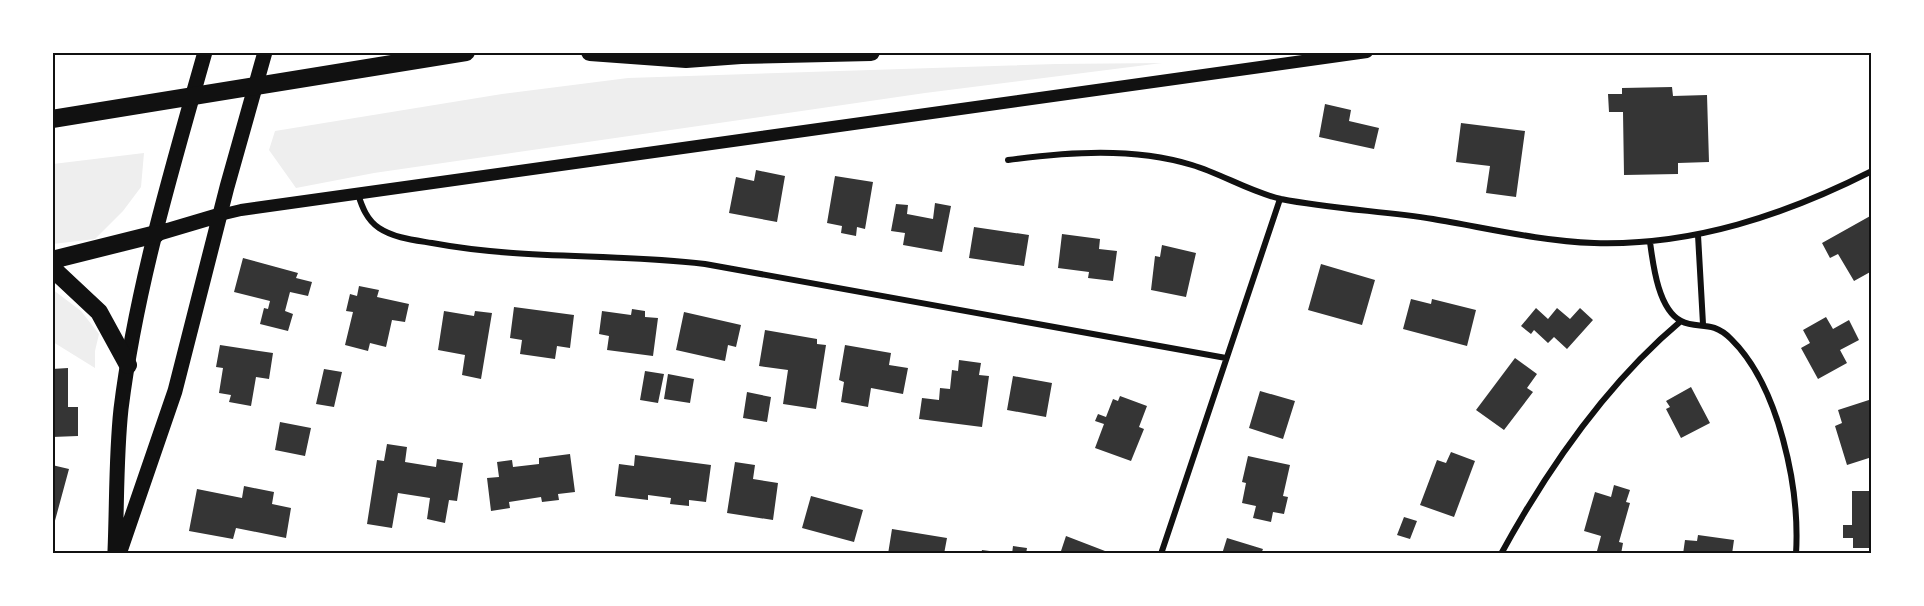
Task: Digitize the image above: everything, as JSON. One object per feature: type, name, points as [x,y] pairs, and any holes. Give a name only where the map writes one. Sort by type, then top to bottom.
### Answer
[{"type":"highway","points":[[52,119],[466,52]]},
{"type":"highway","points":[[590,52],[686,59],[741,55],[871,52]]},
{"type":"highway","points":[[52,260],[156,234]]},
{"type":"highway","points":[[52,268],[99,312],[128,364]]},
{"type":"main road","points":[[117,554],[118,446],[128,364],[171,171],[206,52]]},
{"type":"main road","points":[[117,554],[175,391],[234,161],[266,52]]},
{"type":"main road","points":[[156,234],[220,215],[358,194],[1367,52]]},
{"type":"street","points":[[1008,160],[1093,152],[1158,158],[1210,171],[1280,199],[1576,242],[1650,242],[1698,235],[1788,208],[1872,171]]},
{"type":"street","points":[[358,194],[367,214],[382,229],[404,238],[446,246],[504,254],[648,259],[705,264],[1226,358]]},
{"type":"street","points":[[1161,554],[1280,199]]},
{"type":"street","points":[[1698,235],[1703,324]]},
{"type":"street","points":[[1650,242],[1658,288],[1681,321],[1718,329],[1736,344],[1763,387],[1793,483],[1796,554]]},
{"type":"street","points":[[1501,554],[1546,476],[1589,419],[1647,351],[1681,321]]},
{"type":"shaded area","points":[[1162,63],[925,93],[374,173],[296,188],[269,150],[275,131],[502,94],[628,78],[1056,64]]},
{"type":"shaded area","points":[[144,153],[141,187],[123,211],[95,239],[53,244],[53,164]]},
{"type":"shaded area","points":[[52,289],[81,311],[99,334],[95,351],[95,368],[53,342]]},
{"type":"building","points":[[1672,87],[1673,96],[1707,95],[1709,162],[1678,163],[1678,174],[1624,175],[1623,112],[1609,112],[1608,94],[1622,94],[1622,88]]},
{"type":"building","points":[[1325,104],[1351,110],[1349,121],[1379,128],[1374,149],[1319,137]]},
{"type":"building","points":[[1461,123],[1525,131],[1516,197],[1486,193],[1490,166],[1456,162]]},
{"type":"building","points":[[756,170],[785,176],[777,222],[729,213],[736,177],[754,181]]},
{"type":"building","points":[[835,176],[873,182],[865,229],[857,227],[856,236],[841,233],[842,226],[827,223]]},
{"type":"building","points":[[935,203],[951,206],[942,252],[903,245],[905,233],[891,231],[896,204],[908,205],[907,214],[933,219]]},
{"type":"building","points":[[1872,215],[1872,271],[1854,281],[1838,254],[1830,258],[1822,243]]},
{"type":"building","points":[[974,227],[1029,235],[1024,266],[969,258]]},
{"type":"building","points":[[1062,234],[1100,239],[1099,249],[1117,251],[1113,281],[1088,278],[1089,272],[1058,268]]},
{"type":"building","points":[[1162,245],[1196,253],[1186,297],[1151,290],[1155,256],[1160,257]]},
{"type":"building","points":[[243,258],[298,273],[296,278],[312,282],[308,296],[290,292],[285,311],[293,314],[288,331],[260,324],[264,308],[268,309],[270,301],[234,292]]},
{"type":"building","points":[[1321,264],[1375,280],[1362,325],[1308,310]]},
{"type":"building","points":[[359,286],[379,290],[377,297],[409,304],[405,322],[392,320],[386,347],[370,343],[368,351],[345,345],[353,312],[346,311],[350,294],[357,296]]},
{"type":"building","points":[[1411,299],[1431,304],[1432,299],[1476,310],[1467,346],[1403,329]]},
{"type":"building","points":[[514,307],[574,315],[570,348],[557,346],[555,359],[520,354],[522,340],[510,338]]},
{"type":"building","points":[[1536,308],[1548,319],[1557,308],[1570,319],[1580,308],[1593,320],[1567,349],[1554,337],[1548,343],[1534,330],[1531,334],[1521,326]]},
{"type":"building","points":[[632,309],[645,311],[645,317],[658,318],[653,356],[607,350],[609,336],[599,334],[602,311],[631,315]]},
{"type":"building","points":[[444,311],[474,316],[475,311],[492,313],[481,379],[462,375],[465,355],[438,350]]},
{"type":"building","points":[[684,312],[741,325],[736,347],[728,345],[725,361],[676,350]]},
{"type":"building","points":[[1826,317],[1833,329],[1849,320],[1859,340],[1840,350],[1847,363],[1818,379],[1801,348],[1810,343],[1803,330]]},
{"type":"building","points":[[765,330],[817,339],[817,344],[826,345],[816,409],[783,404],[788,370],[759,366]]},
{"type":"building","points":[[220,345],[273,353],[269,379],[256,377],[251,406],[229,402],[231,395],[219,393],[223,368],[216,367]]},
{"type":"building","points":[[845,345],[891,353],[889,365],[908,368],[903,394],[871,388],[868,407],[841,402],[844,382],[839,380]]},
{"type":"building","points":[[1515,358],[1537,374],[1527,388],[1533,392],[1504,430],[1476,410]]},
{"type":"building","points":[[959,360],[981,363],[979,375],[989,376],[982,427],[919,419],[922,398],[939,400],[940,388],[950,389],[952,370],[958,371]]},
{"type":"building","points":[[68,368],[68,407],[78,407],[78,436],[52,437],[52,369]]},
{"type":"building","points":[[324,369],[342,372],[334,407],[316,404]]},
{"type":"building","points":[[645,371],[664,374],[658,403],[640,400]]},
{"type":"building","points":[[668,374],[694,379],[690,403],[664,399]]},
{"type":"building","points":[[1013,376],[1052,383],[1046,417],[1007,410]]},
{"type":"building","points":[[1691,387],[1710,423],[1681,438],[1666,409],[1670,407],[1666,401]]},
{"type":"building","points":[[1260,391],[1295,401],[1283,439],[1249,428]]},
{"type":"building","points":[[747,392],[771,397],[767,422],[743,418]]},
{"type":"building","points":[[1120,396],[1147,406],[1139,427],[1144,429],[1131,461],[1095,448],[1104,424],[1095,421],[1098,414],[1106,417],[1113,399],[1118,401]]},
{"type":"building","points":[[1872,399],[1872,457],[1847,465],[1835,426],[1842,423],[1838,410]]},
{"type":"building","points":[[280,422],[311,428],[305,456],[275,450]]},
{"type":"building","points":[[387,444],[407,447],[405,462],[436,467],[437,459],[463,463],[457,501],[449,500],[445,523],[427,519],[430,498],[398,493],[392,528],[367,524],[377,460],[384,461]]},
{"type":"building","points":[[1451,452],[1475,461],[1454,517],[1420,505],[1437,460],[1446,463]]},
{"type":"building","points":[[570,454],[575,492],[558,494],[559,500],[542,502],[541,497],[509,502],[510,508],[491,511],[487,478],[499,477],[497,462],[512,460],[513,467],[539,464],[539,458]]},
{"type":"building","points":[[635,455],[711,465],[706,502],[689,500],[689,506],[670,504],[671,498],[648,495],[648,500],[615,496],[619,464],[634,466]]},
{"type":"building","points":[[1248,456],[1290,465],[1283,496],[1288,497],[1284,514],[1273,512],[1271,522],[1253,518],[1256,506],[1242,503],[1246,483],[1242,482]]},
{"type":"building","points":[[735,462],[755,465],[753,479],[778,483],[773,520],[727,513]]},
{"type":"building","points":[[52,465],[69,469],[53,528],[52,528]]},
{"type":"building","points":[[1614,485],[1630,490],[1626,502],[1630,503],[1619,542],[1623,543],[1621,554],[1605,554],[1597,551],[1601,536],[1584,531],[1595,492],[1611,497]]},
{"type":"building","points":[[244,486],[274,492],[272,504],[291,508],[286,538],[236,528],[233,539],[189,531],[197,489],[242,498]]},
{"type":"building","points":[[1852,491],[1872,491],[1872,548],[1853,548],[1853,538],[1843,538],[1843,525],[1852,525]]},
{"type":"building","points":[[811,496],[863,510],[854,542],[802,528]]},
{"type":"building","points":[[1404,517],[1417,521],[1410,539],[1397,535]]},
{"type":"building","points":[[892,529],[947,538],[944,554],[888,554]]},
{"type":"building","points":[[1698,535],[1734,540],[1732,554],[1683,554],[1685,540],[1697,541]]},
{"type":"building","points":[[1066,536],[1105,551],[1104,554],[1060,554]]},
{"type":"building","points":[[1227,538],[1263,549],[1261,554],[1222,554]]},
{"type":"building","points":[[1013,546],[1027,548],[1026,554],[1012,554]]},
{"type":"building","points":[[982,550],[997,552],[997,554],[981,554]]}]
